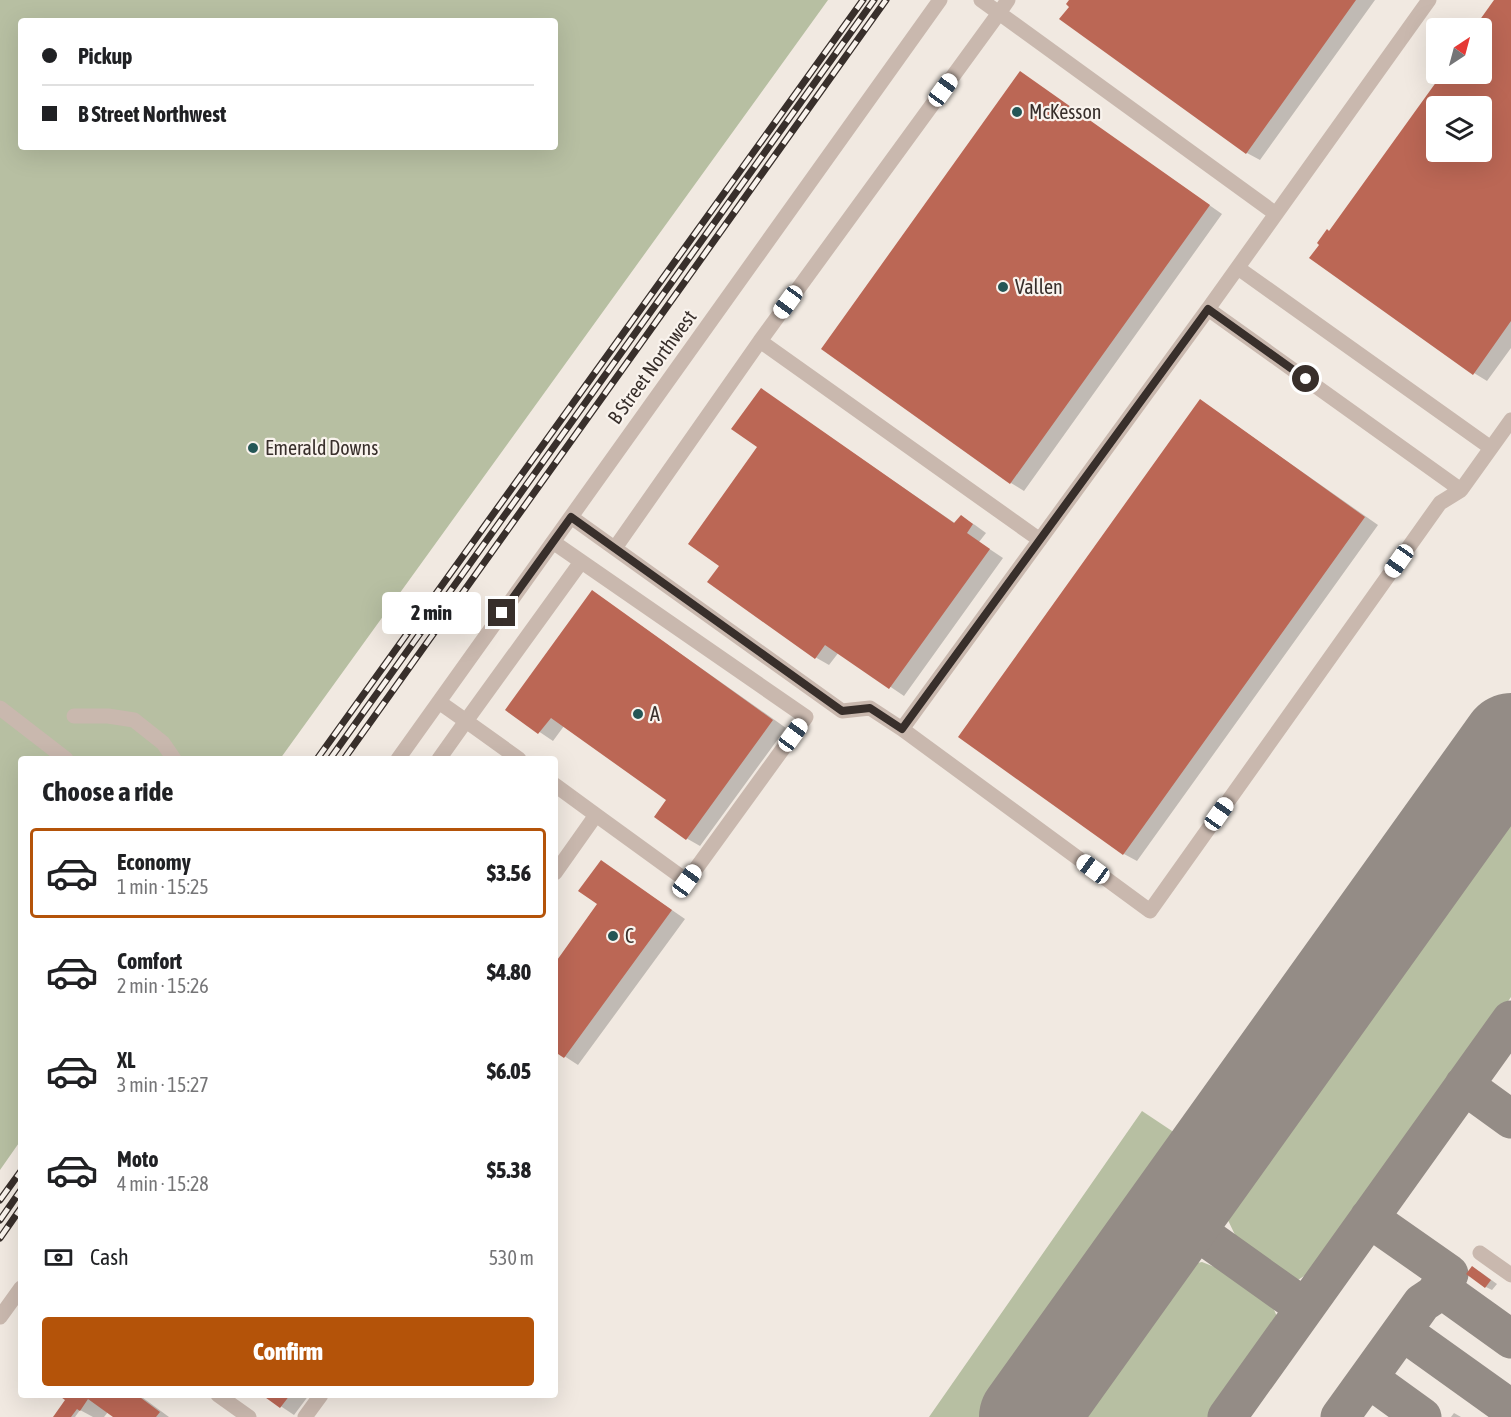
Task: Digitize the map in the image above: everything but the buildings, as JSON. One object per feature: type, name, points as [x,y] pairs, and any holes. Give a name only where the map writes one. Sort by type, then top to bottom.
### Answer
[{"type":"street","name":"B Street Northwest","points":[[400,756],[940,0]]},
{"type":"street","points":[[981,0],[1004,6],[1276,214]]},
{"type":"street","points":[[902,729],[1238,268],[1429,0]]},
{"type":"street","points":[[615,548],[760,341],[1004,6]]},
{"type":"street","points":[[1238,268],[1491,448]]},
{"type":"street","points":[[1208,309],[1461,490]]},
{"type":"street","points":[[760,341],[1040,540]]},
{"type":"street","points":[[571,517],[842,711],[870,708],[902,729],[1150,911],[1440,503],[1461,490],[1511,420]]},
{"type":"street","points":[[553,543],[806,717],[687,881],[558,787]]},
{"type":"street","points":[[441,756],[581,562]]},
{"type":"street","points":[[439,702],[515,756]]},
{"type":"street","points":[[0,708],[62,756]]},
{"type":"street","points":[[74,716],[108,716],[134,720],[163,743],[172,756]]},
{"type":"street","points":[[558,869],[596,815]]},
{"type":"street","points":[[1480,1252],[1511,1275]]},
{"type":"street","points":[[0,1317],[18,1292]]},
{"type":"street","points":[[222,1398],[249,1417]]},
{"type":"street","points":[[305,1417],[319,1398]]},
{"type":"green space","name":"Emerald Downs","points":[[0,0],[828,0],[282,756],[18,756],[18,1144],[0,1170]]},
{"type":"green space","points":[[1511,792],[1511,997],[1376,1194],[1321,1265],[1298,1280],[1268,1266],[1237,1239],[1225,1214],[1226,1189]]},
{"type":"green space","points":[[1142,1111],[1193,1145],[1148,1215],[1000,1417],[929,1417]]},
{"type":"green space","points":[[1202,1262],[1235,1275],[1269,1298],[1278,1319],[1209,1417],[1063,1417],[1159,1283],[1183,1266]]},
{"type":"taxiway","points":[[1227,1417],[1511,1020]]},
{"type":"taxiway","points":[[1464,1085],[1511,1119]]},
{"type":"taxiway","points":[[1173,1214],[1305,1308]]},
{"type":"taxiway","points":[[1340,1417],[1422,1303],[1434,1295],[1449,1274],[1369,1218]]},
{"type":"taxiway","points":[[1440,1288],[1511,1339]]},
{"type":"taxiway","points":[[1402,1331],[1511,1409]]},
{"type":"taxiway","points":[[1368,1378],[1422,1417]]},
{"type":"runway","points":[[1028,1417],[1511,742]]},
{"type":"railway","points":[[319,756],[863,0]]},
{"type":"railway","points":[[332,756],[874,0]]},
{"type":"railway","points":[[346,756],[886,0]]},
{"type":"railway","points":[[0,1200],[18,1175]]},
{"type":"railway","points":[[0,1220],[18,1194]]},
{"type":"railway","points":[[0,1238],[18,1212]]},
{"type":"place","name":"McKesson","points":[[1017,112]]},
{"type":"place","name":"Vallen","points":[[1003,287]]},
{"type":"place","name":"Emerald Downs","points":[[253,448]]},
{"type":"place","name":"A","points":[[638,714]]},
{"type":"place","name":"C","points":[[613,936]]},
{"type":"route","points":[[502,613],[571,517],[842,711],[870,708],[902,729],[1208,309],[1306,379]]}]
